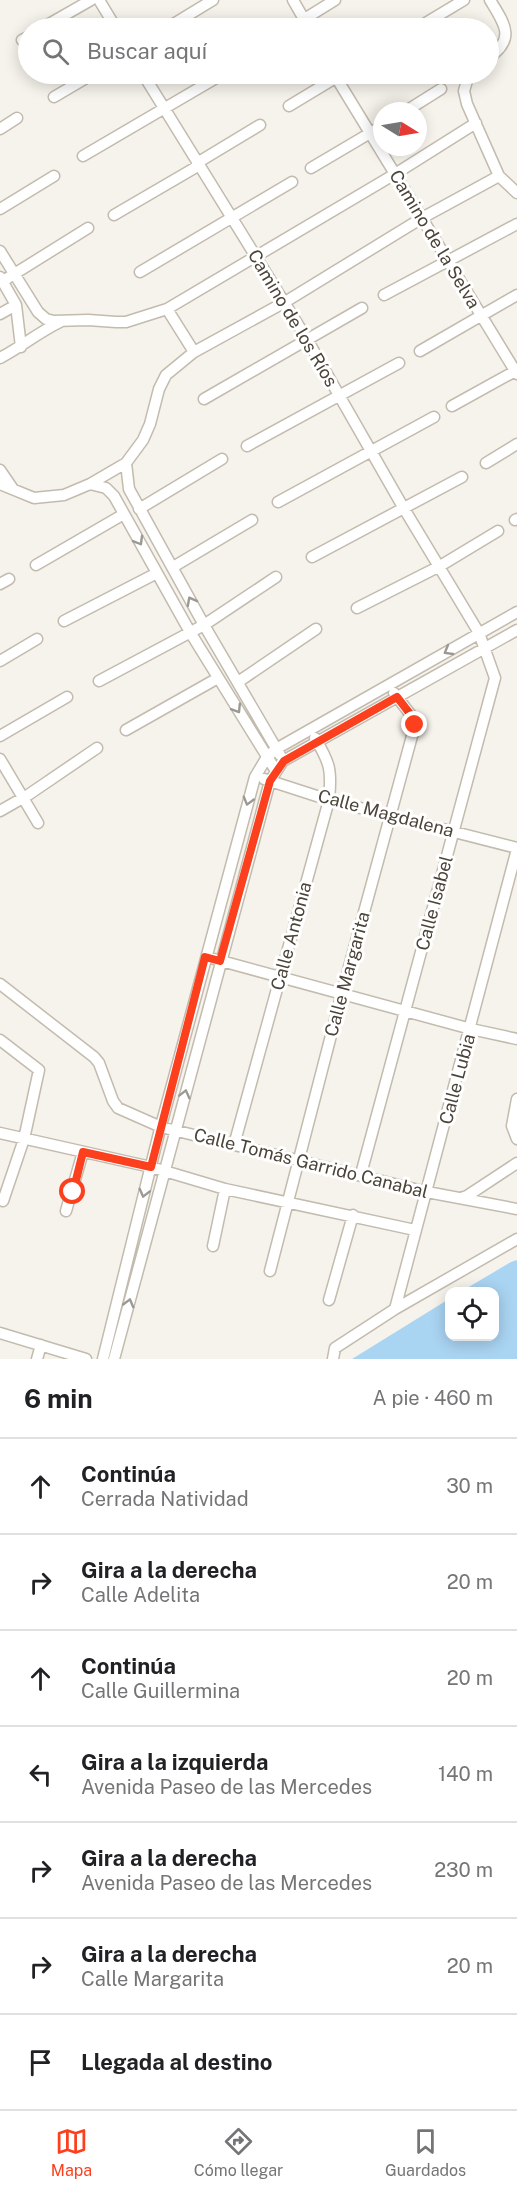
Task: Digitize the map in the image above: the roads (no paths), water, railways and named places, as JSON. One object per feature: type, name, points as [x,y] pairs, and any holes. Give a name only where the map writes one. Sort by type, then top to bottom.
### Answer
[{"type":"street","points":[[60,18],[91,0]]},
{"type":"street","points":[[99,0],[110,18]]},
{"type":"street","points":[[184,18],[213,0]]},
{"type":"street","points":[[293,0],[304,18]]},
{"type":"street","points":[[314,18],[334,0]]},
{"type":"street","points":[[434,18],[464,0]]},
{"type":"street","points":[[490,0],[504,23],[507,34],[503,46],[499,49]]},
{"type":"street","points":[[54,97],[76,84]]},
{"type":"street","name":"Camino de los Ríos","points":[[148,84],[308,340],[403,507],[479,633]]},
{"type":"street","points":[[83,156],[205,84]]},
{"type":"street","points":[[289,106],[324,84]]},
{"type":"street","name":"Camino de la Selva","points":[[343,84],[516,372]]},
{"type":"street","points":[[466,84],[464,92],[500,176],[517,193]]},
{"type":"street","points":[[420,102],[441,89]]},
{"type":"street","points":[[0,129],[17,118]]},
{"type":"street","points":[[0,358],[60,322],[77,320],[126,322],[167,309],[395,174],[476,123]]},
{"type":"street","points":[[114,215],[260,125]]},
{"type":"street","points":[[311,168],[371,134]]},
{"type":"street","points":[[0,209],[54,176]]},
{"type":"street","points":[[0,484],[34,498],[64,495],[90,484],[126,463],[143,440],[150,424],[159,389],[166,375],[194,352],[285,302],[422,218],[500,176]]},
{"type":"street","points":[[140,272],[292,182]]},
{"type":"street","points":[[384,295],[517,224]]},
{"type":"street","points":[[21,347],[16,305],[1,279],[14,275],[88,228]]},
{"type":"street","points":[[0,251],[38,312],[46,319],[60,322]]},
{"type":"street","points":[[420,351],[517,295]]},
{"type":"street","points":[[0,314],[16,305]]},
{"type":"street","points":[[204,399],[362,308]]},
{"type":"street","points":[[167,309],[194,352]]},
{"type":"street","points":[[247,446],[399,363]]},
{"type":"street","points":[[452,406],[516,372]]},
{"type":"street","points":[[278,502],[434,417]]},
{"type":"street","points":[[486,463],[517,444]]},
{"type":"street","points":[[139,508],[222,459]]},
{"type":"street","points":[[126,463],[129,489],[139,508],[284,761]]},
{"type":"street","points":[[0,470],[15,492]]},
{"type":"street","points":[[312,557],[462,477]]},
{"type":"street","points":[[90,484],[106,488],[114,496],[190,632],[267,757],[273,776]]},
{"type":"street","points":[[36,565],[124,514]]},
{"type":"street","points":[[173,567],[252,520]]},
{"type":"street","points":[[357,608],[440,566],[498,531]]},
{"type":"street","points":[[64,621],[157,573]]},
{"type":"street","points":[[99,681],[204,625],[276,577]]},
{"type":"street","points":[[103,1359],[205,957],[255,777],[267,757],[276,749],[517,612]]},
{"type":"street","points":[[238,682],[316,628]]},
{"type":"street","points":[[114,1359],[220,961],[273,776],[284,761],[517,630]]},
{"type":"street","name":"Calle Isabel","points":[[362,1174],[495,682],[479,633]]},
{"type":"street","points":[[0,661],[37,639]]},
{"type":"street","points":[[126,730],[218,678]]},
{"type":"street","name":"Calle Margarita","points":[[270,1271],[415,725],[414,719],[388,686]]},
{"type":"street","points":[[0,736],[67,697]]},
{"type":"street","name":"Calle Antonia","points":[[234,1145],[329,800],[331,778],[328,759],[310,730]]},
{"type":"street","points":[[0,811],[97,748]]},
{"type":"street","points":[[0,759],[38,823]]},
{"type":"street","name":"Calle Magdalena","points":[[255,777],[273,776],[329,800],[517,848]]},
{"type":"street","name":"Calle Lubia","points":[[395,1309],[471,1029],[517,848]]},
{"type":"street","points":[[205,957],[280,975],[471,1029],[517,1039]]},
{"type":"street","name":"Calle Tomás Garrido Canabal","points":[[0,984],[94,1057],[99,1063],[118,1108],[161,1127],[362,1174],[427,1192],[517,1209]]},
{"type":"street","points":[[0,1040],[39,1070],[24,1139],[3,1201]]},
{"type":"street","points":[[517,1099],[512,1126],[517,1139]]},
{"type":"street","points":[[0,1133],[151,1167],[225,1189],[415,1230]]},
{"type":"street","points":[[66,1211],[83,1152]]},
{"type":"street","points":[[461,1198],[517,1163]]},
{"type":"street","points":[[213,1245],[225,1189]]},
{"type":"street","points":[[329,1300],[353,1215]]},
{"type":"street","points":[[334,1353],[395,1309],[517,1239]]},
{"type":"street","points":[[0,1333],[86,1359]]},
{"type":"street","points":[[37,1359],[41,1345]]},
{"type":"water","points":[[517,1260],[517,1359],[352,1359],[445,1301],[445,1341],[499,1341],[499,1287],[469,1287]]}]
